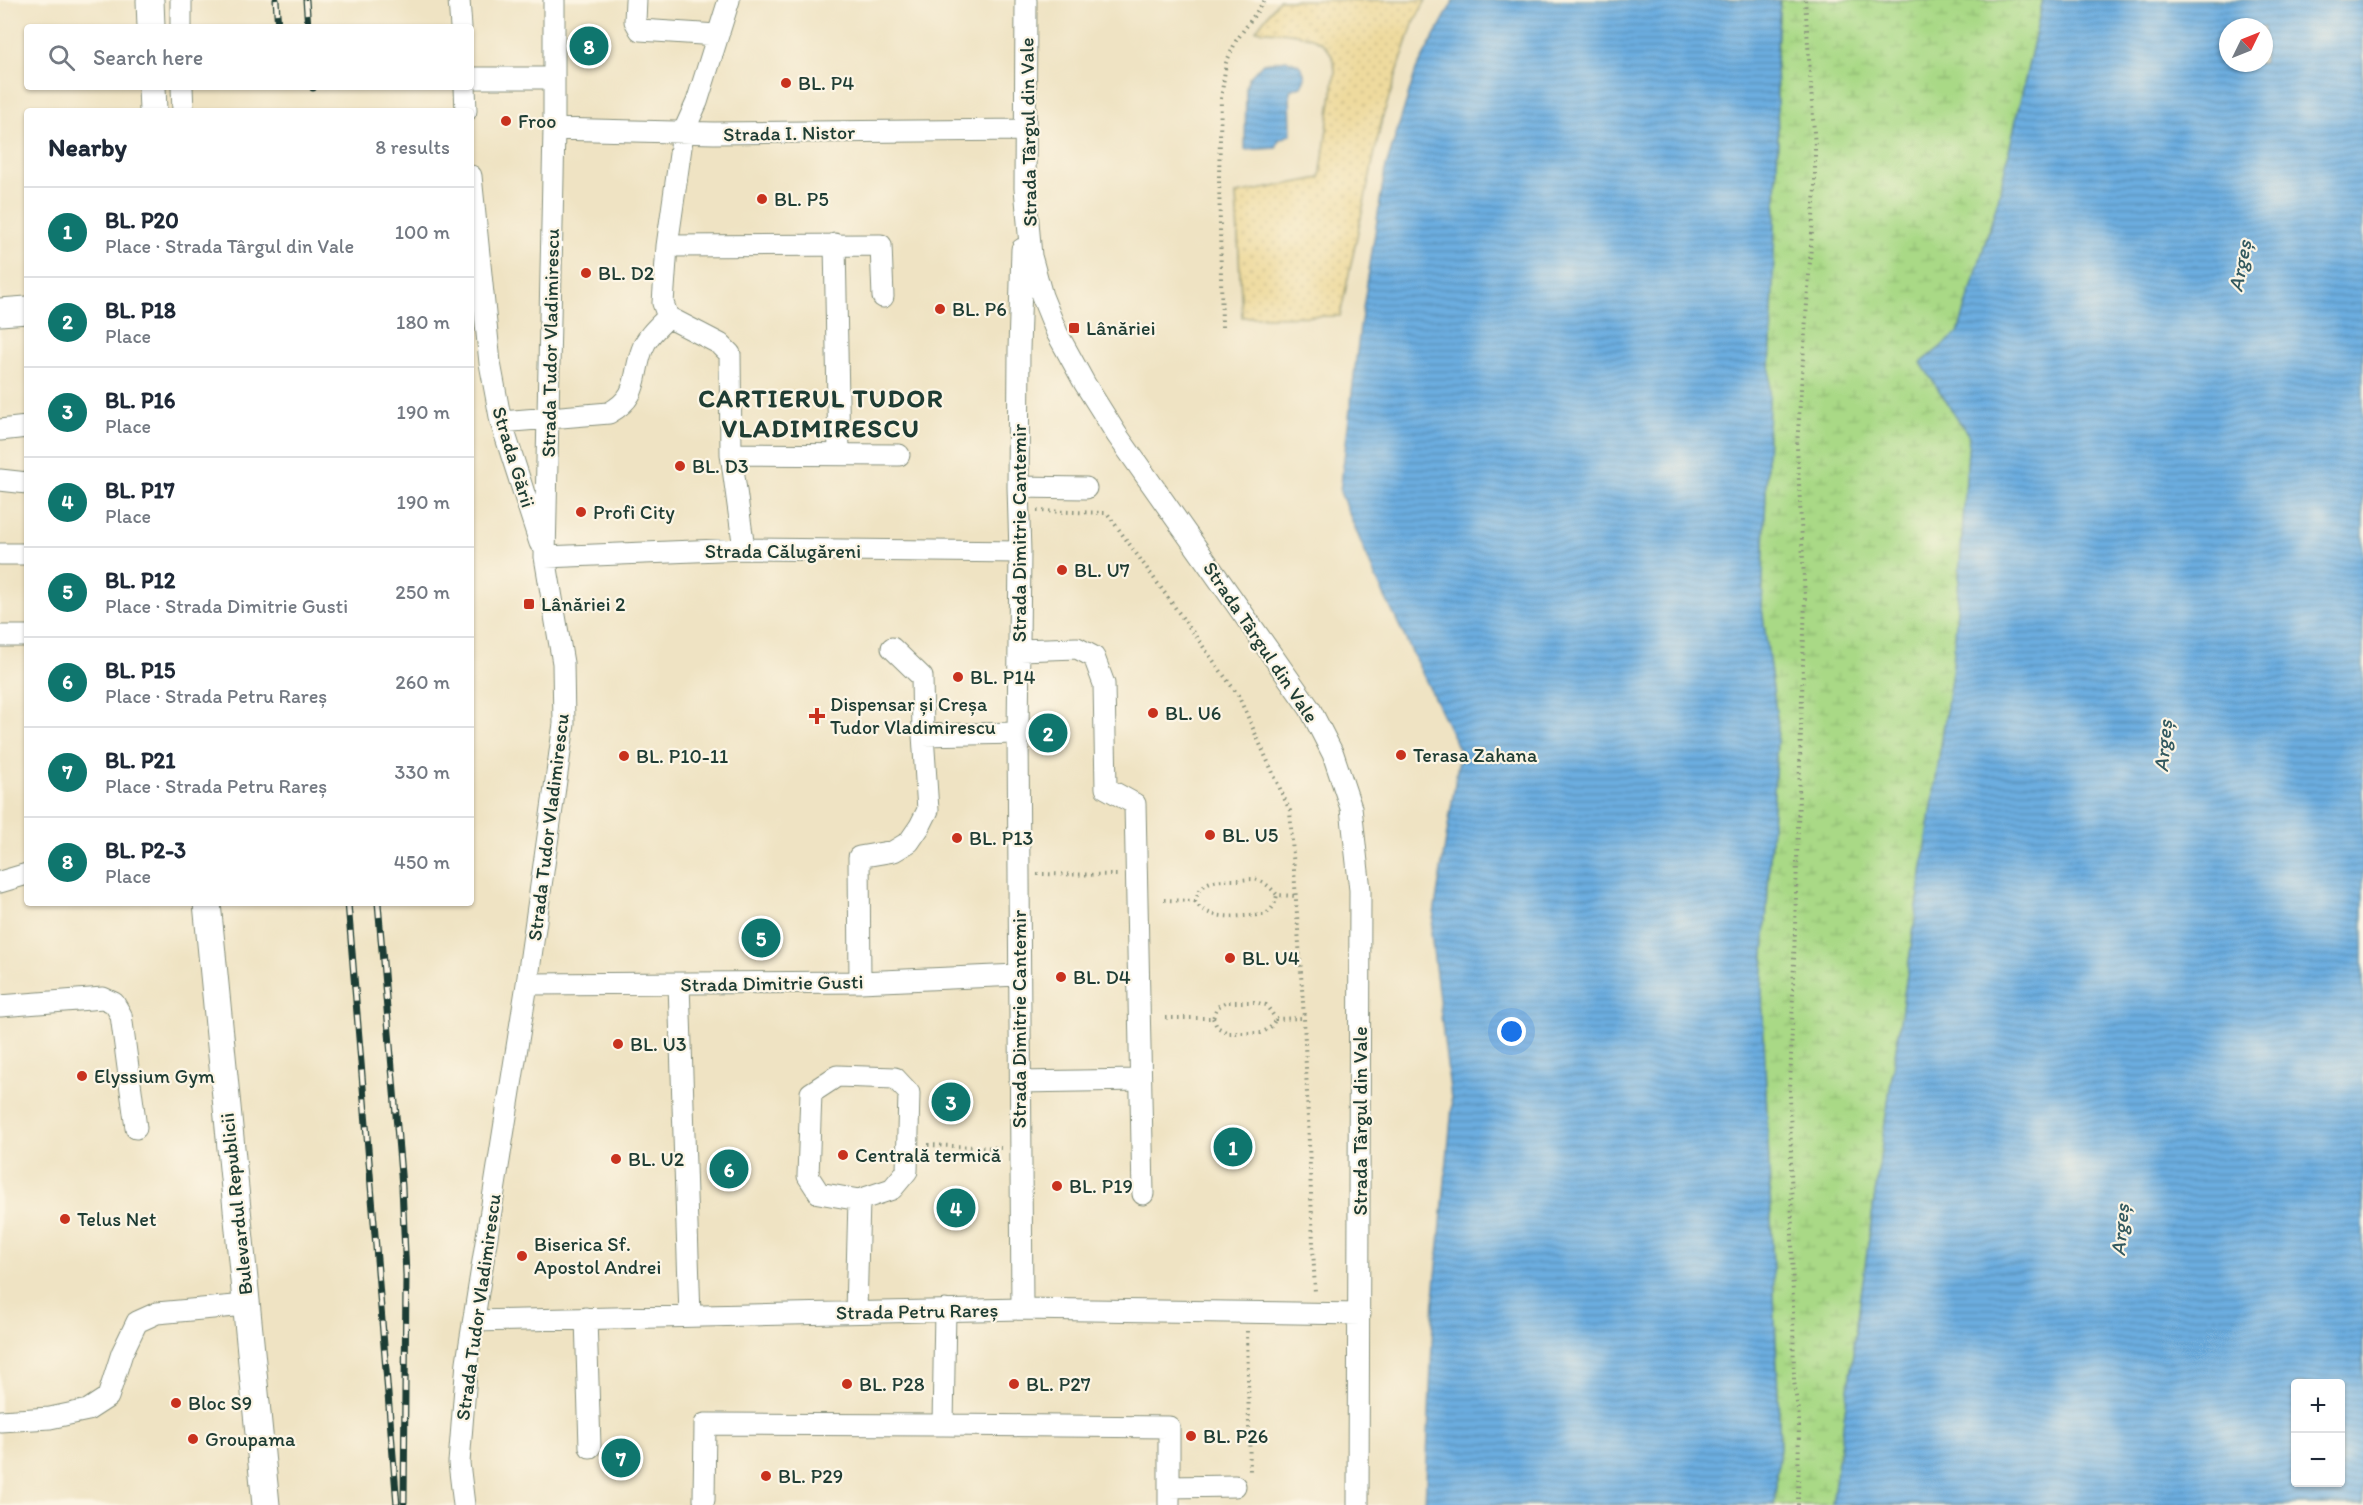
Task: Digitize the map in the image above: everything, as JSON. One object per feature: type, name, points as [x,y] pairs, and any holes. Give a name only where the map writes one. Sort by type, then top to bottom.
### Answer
[{"type":"main road","points":[[150,0],[151,24]]},
{"type":"main road","points":[[152,90],[153,108]]},
{"type":"main road","points":[[0,312],[24,310]]},
{"type":"main road","name":"Bulevardul Republicii","points":[[207,906],[266,1505]]},
{"type":"street","points":[[181,0],[181,24]]},
{"type":"street","points":[[459,0],[460,24]]},
{"type":"street","name":"Strada Tudor Vladimirescu","points":[[464,1505],[459,1463],[466,1362],[527,984],[564,724],[563,663],[545,557],[554,129],[554,0]]},
{"type":"street","points":[[636,0],[635,21],[640,30],[717,35]]},
{"type":"street","points":[[729,0],[698,102],[683,133],[667,246],[663,303],[668,317],[720,344],[730,354],[731,453],[744,549]]},
{"type":"street","name":"Strada Târgul din Vale","points":[[1026,0],[1025,188],[1031,256],[1042,296],[1057,333],[1117,435],[1310,709],[1334,754],[1351,808],[1360,890],[1358,1505]]},
{"type":"street","points":[[474,78],[554,78]]},
{"type":"street","points":[[182,90],[183,108]]},
{"type":"street","points":[[465,90],[466,108]]},
{"type":"street","name":"Strada I. Nistor","points":[[554,129],[683,133],[1025,130]]},
{"type":"street","name":"Strada Dimitrie Cantemir","points":[[1022,1309],[1018,975],[1020,552],[1018,487],[1019,350],[1025,188]]},
{"type":"street","name":"Strada Gării","points":[[474,206],[490,363],[501,422],[545,557]]},
{"type":"street","points":[[835,244],[839,454]]},
{"type":"street","points":[[667,246],[881,245],[883,297]]},
{"type":"street","points":[[501,422],[609,413],[632,394],[642,349],[650,335],[668,317]]},
{"type":"street","points":[[0,430],[24,427]]},
{"type":"street","points":[[731,453],[899,455]]},
{"type":"street","points":[[0,480],[24,483]]},
{"type":"street","points":[[1018,487],[1086,488]]},
{"type":"street","name":"Strada Călugăreni","points":[[545,557],[744,549],[1020,552]]},
{"type":"street","points":[[0,554],[24,554]]},
{"type":"street","points":[[0,636],[24,636]]},
{"type":"street","points":[[860,982],[859,857],[894,851],[909,842],[928,810],[922,677],[892,648]]},
{"type":"street","points":[[1020,650],[1077,648],[1094,657],[1104,684],[1106,788],[1135,804],[1143,1194]]},
{"type":"street","points":[[924,735],[1018,733]]},
{"type":"street","points":[[0,882],[24,875]]},
{"type":"street","name":"Strada Dimitrie Gusti","points":[[527,984],[860,982],[1018,975]]},
{"type":"street","points":[[679,984],[690,1316]]},
{"type":"street","points":[[0,1006],[103,998],[114,1003],[121,1015],[135,1128]]},
{"type":"street","points":[[837,1076],[895,1078],[909,1093],[907,1171],[892,1189],[859,1200],[819,1193],[808,1176],[811,1093],[837,1076]]},
{"type":"street","points":[[1020,1082],[1139,1080]]},
{"type":"street","points":[[856,1312],[859,1200]]},
{"type":"street","points":[[0,1421],[50,1418],[88,1410],[108,1397],[122,1353],[137,1322],[157,1313],[246,1305]]},
{"type":"street","name":"Strada Petru Rareș","points":[[474,1321],[1022,1309],[1360,1314]]},
{"type":"street","points":[[942,1425],[945,1310]]},
{"type":"street","points":[[586,1318],[590,1447]]},
{"type":"street","points":[[704,1500],[705,1425],[1169,1427],[1169,1496],[1242,1481]]},
{"type":"path","points":[[1222,327],[1219,177],[1221,99],[1226,63],[1236,41],[1265,0]]},
{"type":"path","points":[[1797,1505],[1799,1418],[1794,1370],[1790,1091],[1805,598],[1797,446],[1815,189],[1815,147],[1805,0]]},
{"type":"path","points":[[1019,510],[1107,513],[1238,695],[1290,811],[1304,1018],[1316,1313]]},
{"type":"path","points":[[1018,874],[1136,875]]},
{"type":"path","points":[[1277,895],[1276,903],[1263,915],[1208,914],[1199,909],[1195,901],[1198,890],[1208,882],[1222,880],[1257,880],[1277,895],[1297,896]]},
{"type":"path","points":[[1164,900],[1195,901]]},
{"type":"path","points":[[1226,1002],[1254,1002],[1266,1005],[1276,1019],[1270,1028],[1261,1033],[1228,1033],[1217,1027],[1213,1018],[1217,1007],[1226,1002]]},
{"type":"path","points":[[1166,1018],[1213,1018]]},
{"type":"path","points":[[1276,1019],[1304,1018]]},
{"type":"path","points":[[909,1144],[1020,1149]]},
{"type":"path","points":[[1242,1481],[1247,1312]]},
{"type":"green space","points":[[1780,0],[2043,0],[1998,200],[1958,333],[1921,363],[1969,436],[1953,665],[1884,1129],[1832,1505],[1774,1505],[1780,1446],[1762,988],[1778,726],[1762,608],[1778,138],[1776,63]]},
{"type":"sand","points":[[1279,0],[1426,0],[1413,24],[1382,119],[1340,316],[1242,317],[1236,194],[1320,178],[1335,72],[1333,58],[1327,48],[1318,41],[1308,36],[1256,30]]},
{"type":"water","points":[[1454,0],[1780,0],[1776,63],[1778,138],[1762,608],[1778,726],[1762,988],[1780,1446],[1774,1505],[1425,1505],[1434,1297],[1452,1107],[1431,933],[1460,751],[1375,576],[1340,492],[1360,327],[1385,170],[1416,70]]},
{"type":"water","name":"Argeș","points":[[2043,0],[2363,0],[2363,1505],[1832,1505],[1884,1129],[1953,665],[1969,436],[1921,363],[1958,333],[1998,200]]},
{"type":"water","points":[[1287,60],[1300,66],[1305,78],[1301,86],[1290,90],[1291,134],[1279,140],[1276,148],[1245,150],[1246,87],[1249,78],[1263,63]]},
{"type":"railway","points":[[276,0],[278,24]]},
{"type":"railway","points":[[306,0],[308,24]]},
{"type":"railway","points":[[348,906],[397,1505]]},
{"type":"railway","points":[[378,906],[402,1186],[406,1276],[404,1502]]},
{"type":"place","name":"BL. P2-3","points":[[589,46]]},
{"type":"place","name":"BL. P4","points":[[786,83]]},
{"type":"place","name":"Froo","points":[[506,121]]},
{"type":"place","name":"BL. P5","points":[[762,199]]},
{"type":"place","name":"BL. D2","points":[[586,273]]},
{"type":"place","name":"BL. P6","points":[[940,309]]},
{"type":"place","name":"Lânăriei","points":[[1074,328]]},
{"type":"place","name":"BL. D3","points":[[680,466]]},
{"type":"place","name":"Profi City","points":[[581,512]]},
{"type":"place","name":"BL. U7","points":[[1062,570]]},
{"type":"place","name":"Lânăriei 2","points":[[529,604]]},
{"type":"place","name":"BL. P14","points":[[958,677]]},
{"type":"place","name":"BL. U6","points":[[1153,713]]},
{"type":"place","name":"Dispensar și Creșa Tudor Vladimirescu","points":[[817,716]]},
{"type":"place","name":"BL. P18","points":[[1048,733]]},
{"type":"place","name":"Terasa Zahana","points":[[1401,755]]},
{"type":"place","name":"BL. P10-11","points":[[624,756]]},
{"type":"place","name":"BL. U5","points":[[1210,835]]},
{"type":"place","name":"BL. P13","points":[[957,838]]},
{"type":"place","name":"BL. P12","points":[[761,938]]},
{"type":"place","name":"BL. U4","points":[[1230,958]]},
{"type":"place","name":"BL. D4","points":[[1061,977]]},
{"type":"place","name":"BL. U3","points":[[618,1044]]},
{"type":"place","name":"Elyssium Gym","points":[[82,1076]]},
{"type":"place","name":"BL. P16","points":[[951,1102]]},
{"type":"place","name":"BL. P20","points":[[1233,1147]]},
{"type":"place","name":"Centrală termică","points":[[843,1155]]},
{"type":"place","name":"BL. U2","points":[[616,1159]]},
{"type":"place","name":"BL. P15","points":[[729,1169]]},
{"type":"place","name":"BL. P19","points":[[1057,1186]]},
{"type":"place","name":"BL. P17","points":[[956,1208]]},
{"type":"place","name":"Telus Net","points":[[65,1219]]},
{"type":"place","name":"Biserica Sf. Apostol Andrei","points":[[522,1256]]},
{"type":"place","name":"BL. P28","points":[[847,1384]]},
{"type":"place","name":"BL. P27","points":[[1014,1384]]},
{"type":"place","name":"Bloc S9","points":[[176,1403]]},
{"type":"place","name":"BL. P26","points":[[1191,1436]]},
{"type":"place","name":"Groupama","points":[[193,1439]]},
{"type":"place","name":"BL. P21","points":[[621,1458]]},
{"type":"place","name":"BL. P29","points":[[766,1476]]},
{"type":"district","name":"CARTIERUL TUDOR VLADIMIRESCU","points":[[821,412]]}]
